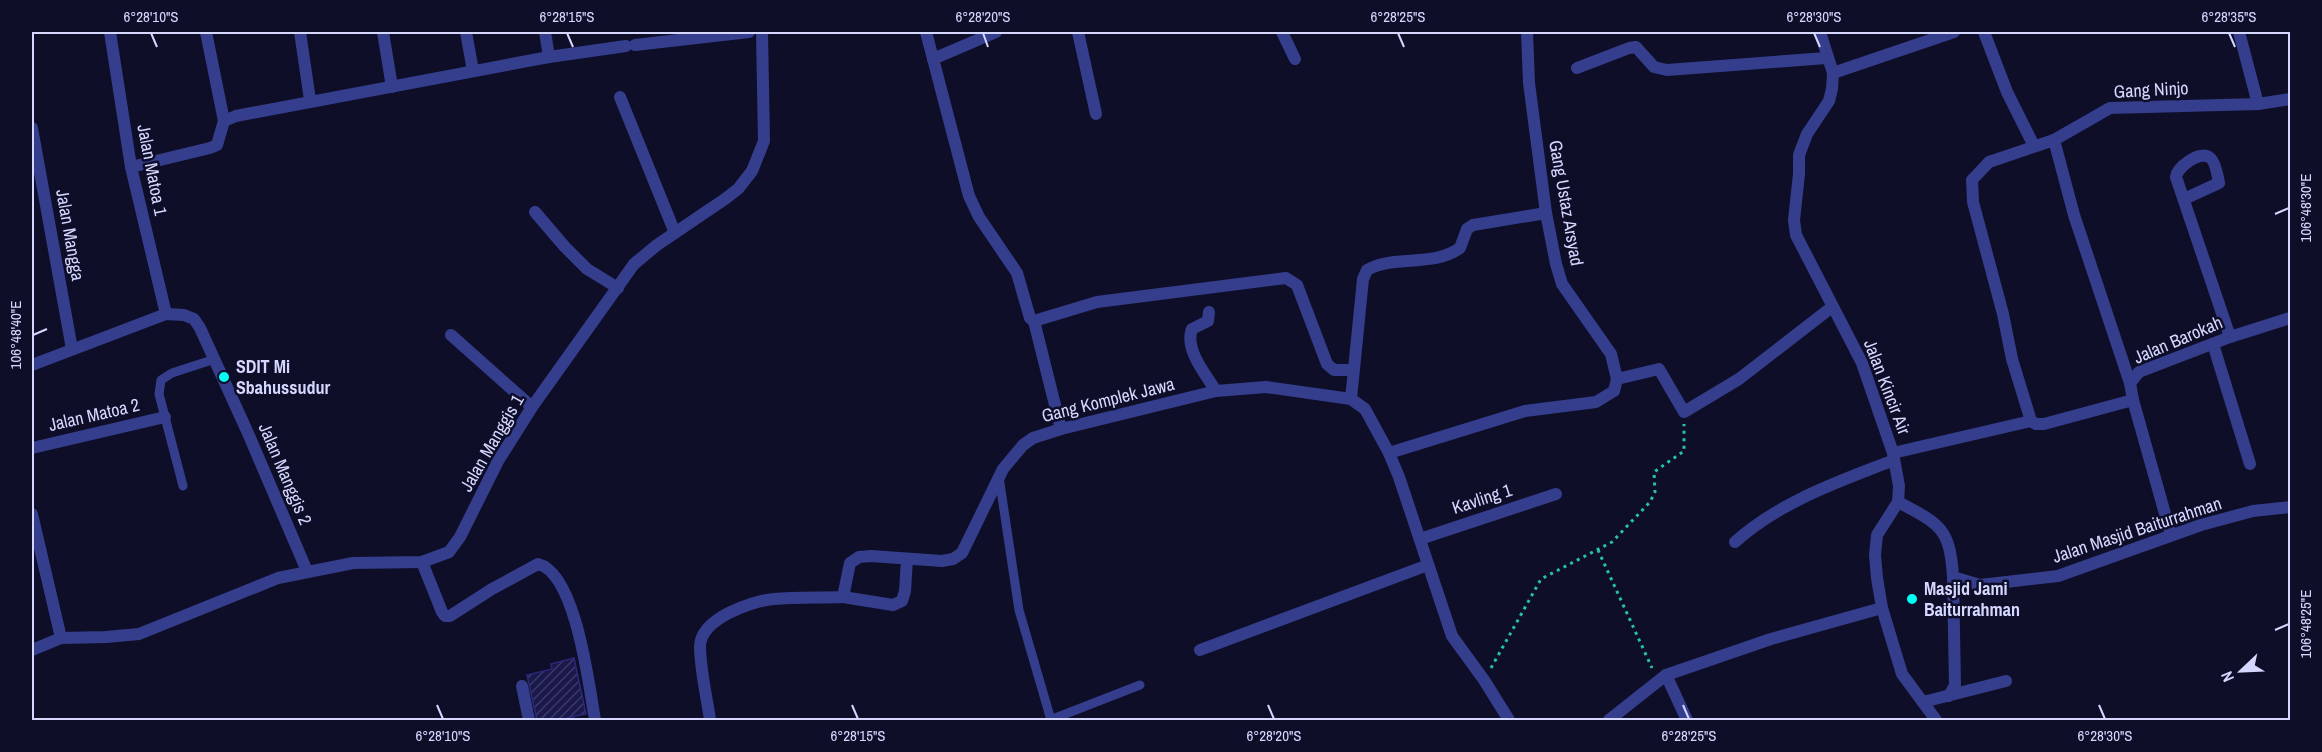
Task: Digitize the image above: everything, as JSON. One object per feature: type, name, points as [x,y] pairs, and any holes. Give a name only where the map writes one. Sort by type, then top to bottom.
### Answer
[{"type":"street","name":"Jalan Matoa 1","points":[[110,32],[131,167],[166,314]]},
{"type":"street","points":[[131,167],[217,145],[224,121],[206,32]]},
{"type":"street","points":[[300,32],[310,100]]},
{"type":"street","points":[[383,32],[392,87]]},
{"type":"street","points":[[466,32],[473,71]]},
{"type":"street","points":[[545,32],[549,57]]},
{"type":"street","points":[[224,121],[236,116],[310,100],[549,57],[750,32]]},
{"type":"street","name":"Jalan Manggis 1","points":[[60,638],[140,634],[278,578],[353,563],[422,562],[449,552],[460,537],[498,461],[532,407],[634,264],[738,189],[745,180],[758,158],[764,141],[762,32]]},
{"type":"street","points":[[926,32],[969,196],[1017,273],[1030,318],[1034,321],[1061,429]]},
{"type":"street","points":[[933,59],[996,32]]},
{"type":"street","points":[[1078,32],[1096,114]]},
{"type":"street","points":[[1282,32],[1295,59]]},
{"type":"street","name":"Gang Ustaz Arsyad","points":[[1527,32],[1529,83],[1546,213],[1562,284],[1611,354],[1617,379]]},
{"type":"street","points":[[1820,32],[1826,58],[1833,73],[1954,32]]},
{"type":"street","points":[[1984,32],[2007,92],[2034,146]]},
{"type":"street","points":[[2239,32],[2258,104]]},
{"type":"street","points":[[1577,68],[1636,47],[1654,67],[1667,70],[1826,58]]},
{"type":"street","name":"Jalan Kincir Air","points":[[1833,73],[1829,101],[1807,134],[1799,155],[1794,220],[1796,235],[1862,363],[1894,456],[1899,502]]},
{"type":"street","points":[[620,97],[675,233]]},
{"type":"street","name":"Gang Ninjo","points":[[2031,421],[2012,359],[2003,314],[1973,202],[1972,180],[1989,162],[2054,140],[2110,108],[2258,104],[2290,99]]},
{"type":"street","name":"Jalan Mangga","points":[[32,128],[72,349]]},
{"type":"street","points":[[2054,140],[2074,215],[2130,383]]},
{"type":"street","points":[[2184,199],[2230,337]]},
{"type":"street","points":[[535,212],[565,247],[588,269],[618,288]]},
{"type":"street","points":[[1509,720],[1452,636],[1389,453],[1365,409],[1351,399],[1352,370],[1363,279],[1367,270],[1376,265],[1442,257],[1460,248],[1467,229],[1473,225],[1546,213]]},
{"type":"street","points":[[1034,321],[1097,302],[1286,278],[1297,285],[1328,364],[1334,370],[1352,370]]},
{"type":"street","points":[[1389,453],[1525,411],[1596,402],[1614,391],[1617,379],[1659,369],[1684,412],[1738,379],[1832,307]]},
{"type":"street","points":[[1209,312],[1208,321],[1192,329],[1190,340],[1195,355],[1216,392]]},
{"type":"street","points":[[32,365],[166,314]]},
{"type":"street","name":"Jalan Manggis 2","points":[[166,314],[184,315],[194,319],[215,359],[307,572]]},
{"type":"street","name":"Jalan Barokah","points":[[2171,535],[2130,383],[2139,372],[2230,337],[2290,318]]},
{"type":"street","points":[[451,335],[532,407]]},
{"type":"street","points":[[2213,344],[2250,464]]},
{"type":"street","name":"Gang Komplek Jawa","points":[[843,597],[850,563],[859,557],[942,561],[953,559],[962,553],[999,476],[1023,446],[1033,438],[1061,429],[1216,392],[1266,387],[1351,399]]},
{"type":"street","points":[[1735,542],[1800,497],[1894,456],[2031,421],[2044,424],[2133,400]]},
{"type":"street","name":"Jalan Matoa 2","points":[[32,448],[165,417]]},
{"type":"street","name":"Kavling 1","points":[[1420,539],[1556,494]]},
{"type":"street","points":[[1936,720],[1902,674],[1882,608],[1875,555],[1877,535],[1899,502],[1928,518],[1945,533],[1951,552],[1955,685],[1948,696]]},
{"type":"street","name":"Jalan Masjid Baiturrahman","points":[[1953,577],[1980,585],[2058,576],[2171,535],[2253,511],[2290,507]]},
{"type":"street","points":[[32,514],[60,638],[32,650]]},
{"type":"street","points":[[710,720],[700,645],[707,628],[740,608],[771,599],[843,597],[893,604],[902,601],[906,591],[907,560]]},
{"type":"street","points":[[422,562],[441,612],[446,616],[450,616],[537,564],[545,566],[560,581],[567,595],[580,637],[595,720]]},
{"type":"street","points":[[1200,650],[1428,565]]},
{"type":"street","points":[[1610,720],[1662,678],[1771,639],[1882,608]]},
{"type":"street","points":[[1662,678],[1687,720]]},
{"type":"street","points":[[1923,702],[2006,681]]},
{"type":"street","points":[[522,686],[530,720]]},
{"type":"lane","points":[[183,486],[159,394],[161,380],[172,373],[215,359]]},
{"type":"lane","points":[[999,476],[1019,610],[1050,720],[1140,685]]},
{"type":"path","points":[[1484,680],[1541,579],[1612,542],[1650,502],[1655,492],[1654,472],[1684,451],[1684,412]]},
{"type":"path","points":[[1598,550],[1662,678]]},
{"type":"building","points":[[574,658],[586,714],[557,720],[537,720],[527,675],[552,669],[551,664]]},
{"type":"place","name":"SDIT Mi Sbahussudur","points":[[224,377]]},
{"type":"place","name":"Masjid Jami Baiturrahman","points":[[1912,599]]}]
